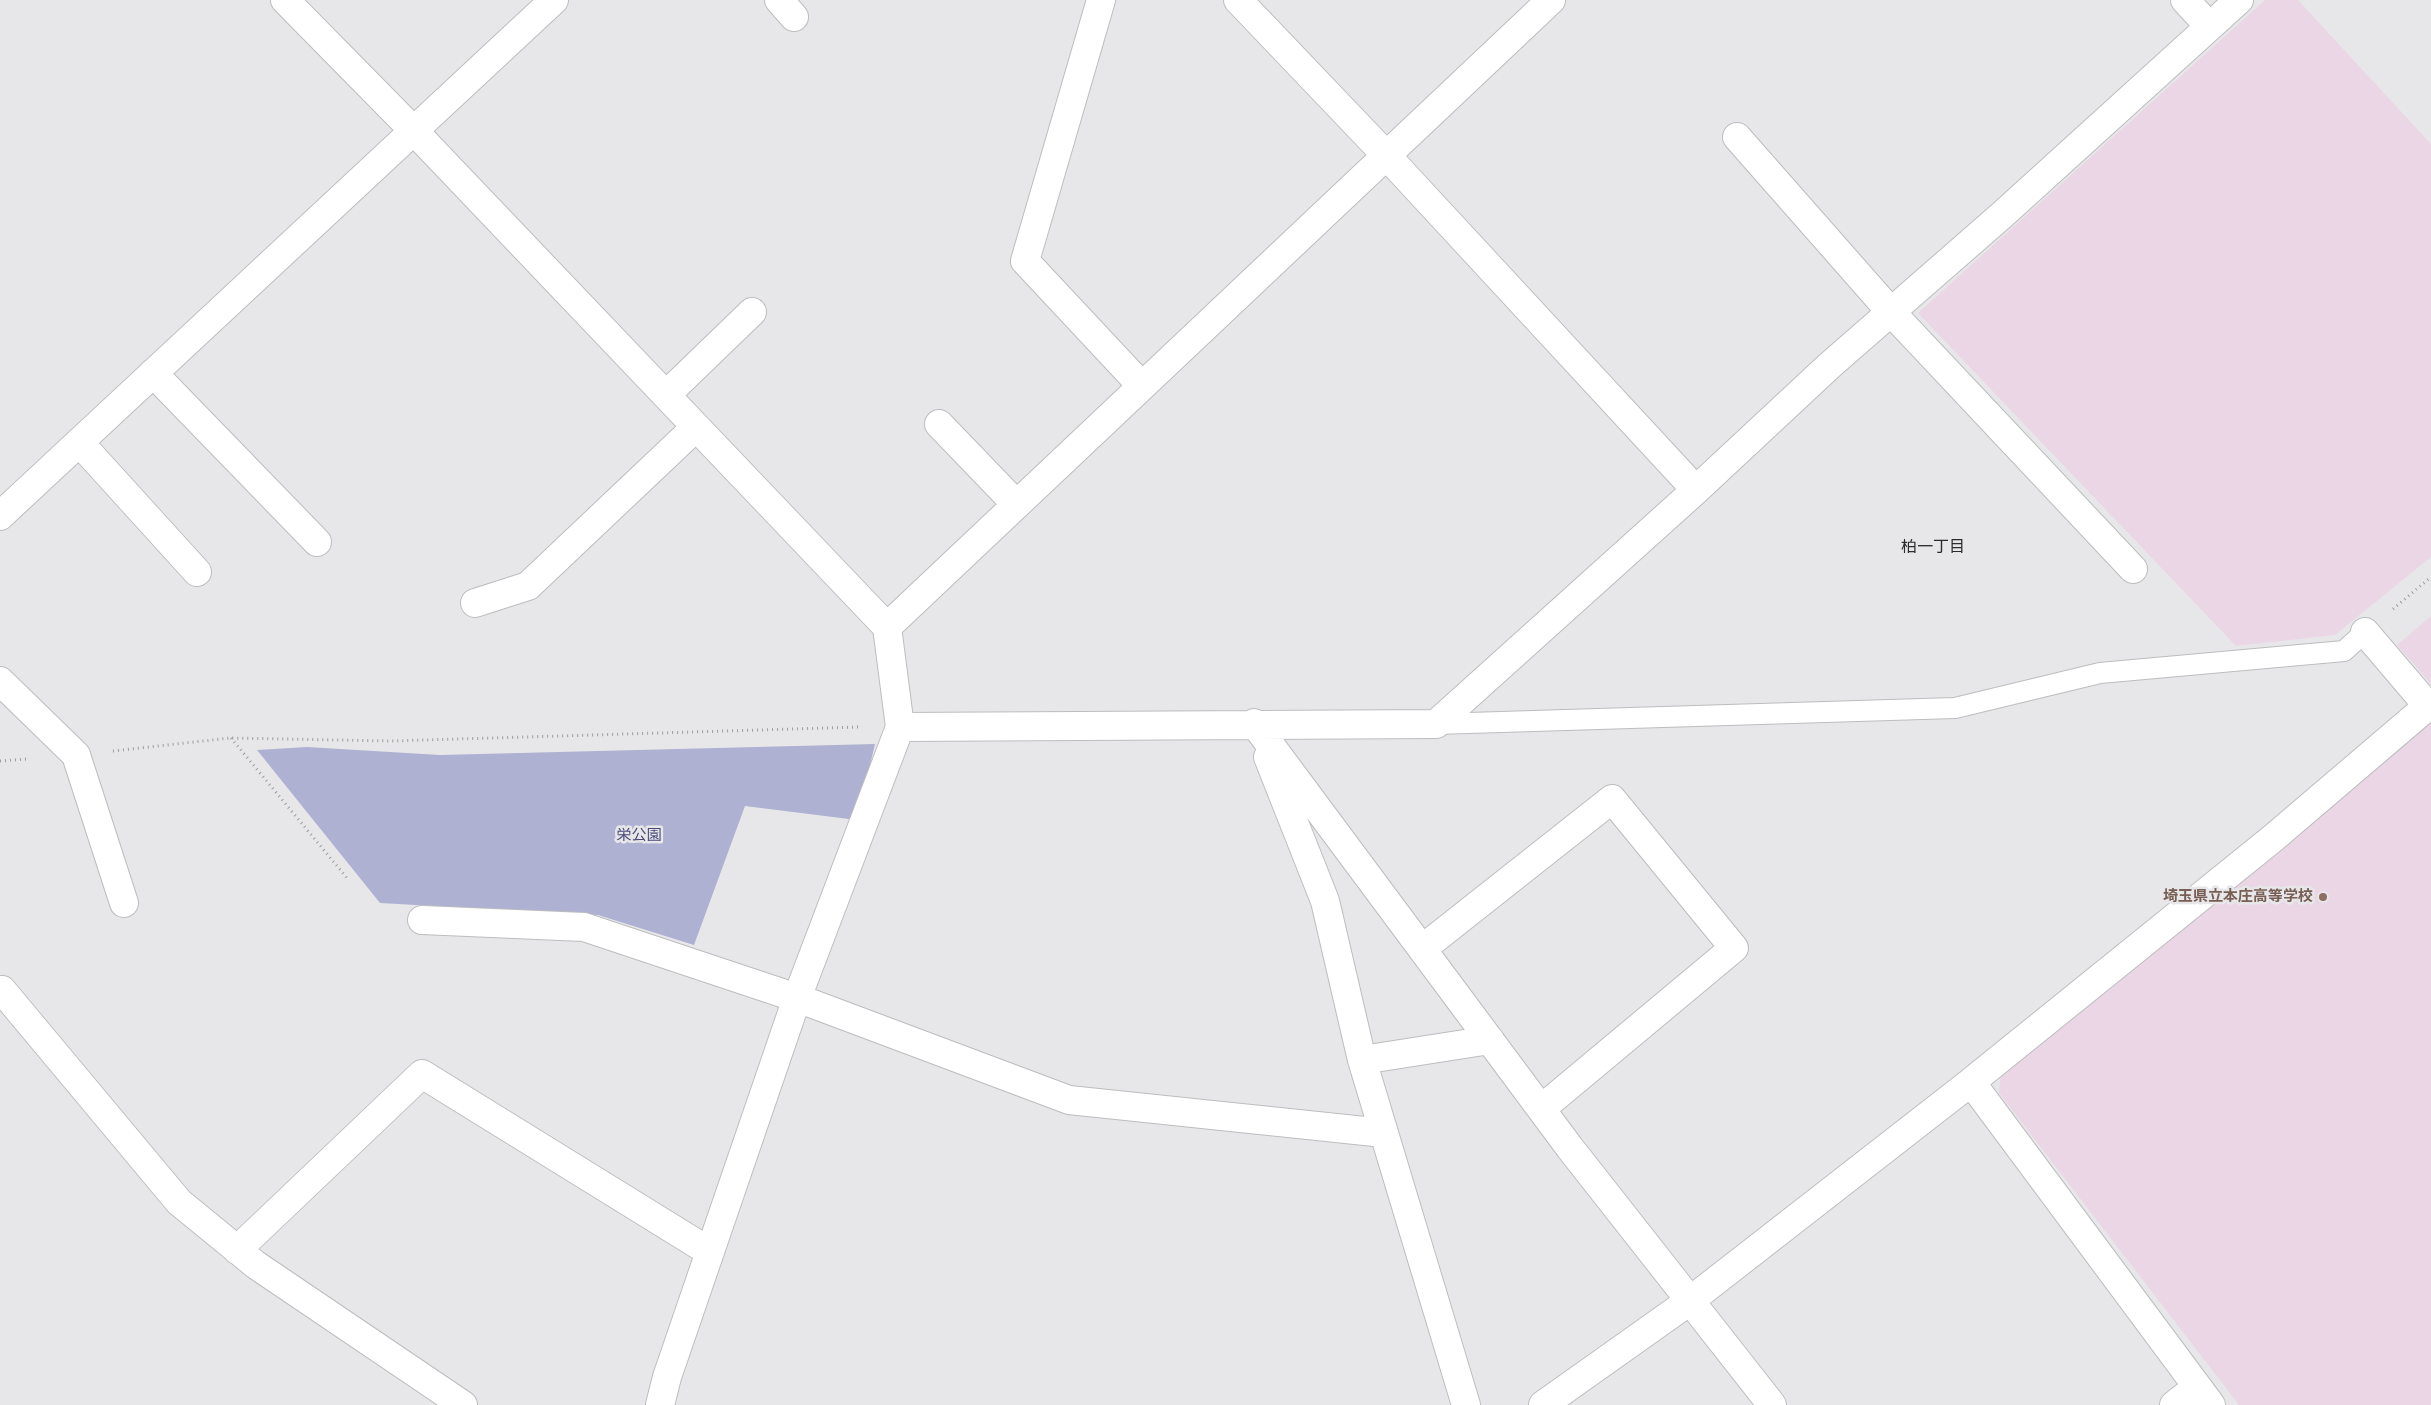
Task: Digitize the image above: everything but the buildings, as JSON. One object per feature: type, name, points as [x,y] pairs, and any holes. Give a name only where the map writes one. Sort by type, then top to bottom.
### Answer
[{"type":"street","points":[[285,0],[414,131],[887,627],[900,727],[797,998],[667,1377],[660,1405]]},
{"type":"street","points":[[0,516],[554,0]]},
{"type":"street","points":[[1101,0],[1026,260],[1141,386]]},
{"type":"street","points":[[1238,0],[1385,154],[1696,490]]},
{"type":"street","points":[[887,627],[1385,154],[1551,0]]},
{"type":"street","points":[[2185,0],[2209,26]]},
{"type":"street","points":[[900,727],[1254,723],[1436,724],[1696,490],[1829,366],[2002,216],[2239,0]]},
{"type":"street","points":[[1737,137],[1891,312],[2133,569]]},
{"type":"street","points":[[666,395],[752,312]]},
{"type":"street","points":[[153,373],[317,542]]},
{"type":"street","points":[[939,424],[1016,504]]},
{"type":"street","points":[[476,603],[528,586],[696,427]]},
{"type":"street","points":[[79,442],[197,572]]},
{"type":"street","points":[[1543,1405],[1691,1300],[1971,1082],[2272,839],[2428,706],[2365,632]]},
{"type":"street","points":[[0,681],[76,755],[124,903]]},
{"type":"street","points":[[1254,723],[1541,1109],[1772,1405]]},
{"type":"street","points":[[1254,723],[1325,901],[1362,1060],[1466,1405]]},
{"type":"street","points":[[1422,949],[1612,799],[1734,948],[1541,1109]]},
{"type":"street","points":[[422,920],[584,927],[797,998],[1069,1100],[1384,1133]]},
{"type":"street","points":[[2,990],[179,1202],[256,1265],[463,1405]]},
{"type":"street","points":[[1362,1060],[1490,1040]]},
{"type":"street","points":[[237,1250],[422,1074],[710,1252]]},
{"type":"street","points":[[1971,1082],[2204,1396],[2174,1405]]},
{"type":"lane","points":[[1436,724],[1955,708],[2100,673],[2344,650],[2365,632]]},
{"type":"path","points":[[2365,632],[2431,577]]},
{"type":"path","points":[[0,761],[76,755],[230,738],[391,741],[900,727]]},
{"type":"path","points":[[230,738],[347,878]]},
{"type":"shaded area","points":[[2265,0],[2298,0],[2431,144],[2431,557],[2335,635],[2236,646],[1918,313]]},
{"type":"shaded area","points":[[2431,616],[2431,684],[2397,645]]},
{"type":"shaded area","name":"埼玉県立本庄高等学校","points":[[2431,717],[2431,1405],[2239,1405],[1999,1093],[2000,1078]]},
{"type":"green space","name":"栄公園","points":[[875,744],[857,820],[745,806],[694,945],[598,915],[380,903],[257,750],[307,747],[440,755]]},
{"type":"place","name":"埼玉県立本庄高等学校","points":[[2323,897]]},
{"type":"district","name":"柏一丁目","points":[[1933,547]]}]
